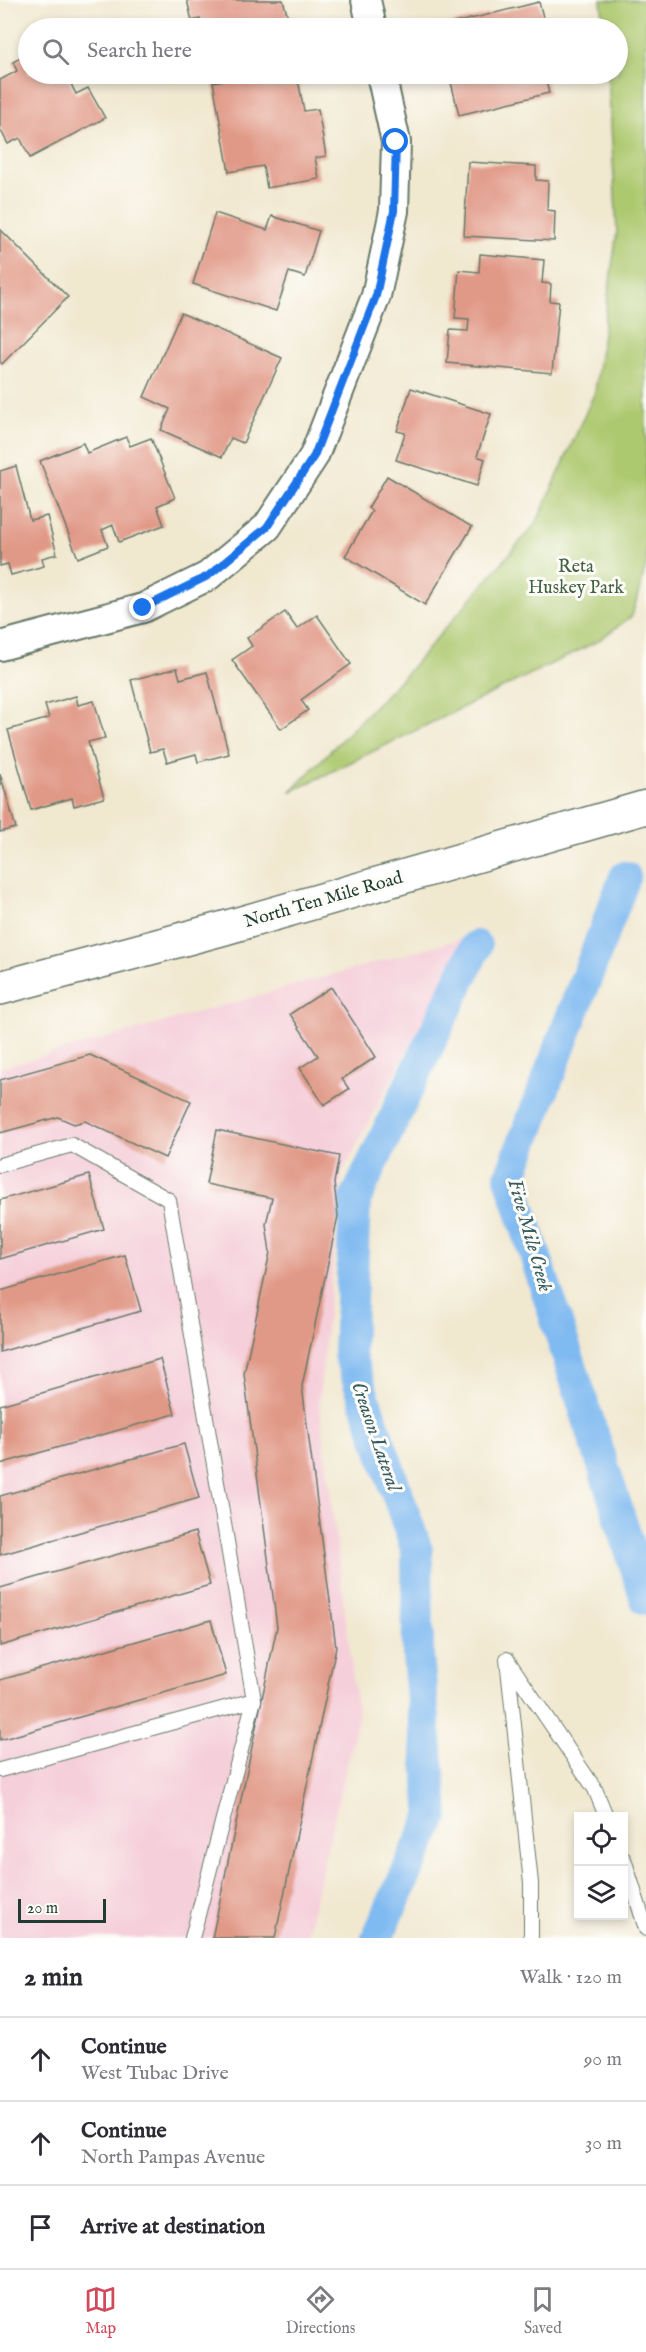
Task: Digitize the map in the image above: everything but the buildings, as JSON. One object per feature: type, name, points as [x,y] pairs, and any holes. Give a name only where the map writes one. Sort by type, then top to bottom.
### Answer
[{"type":"main road","name":"North Ten Mile Road","points":[[0,988],[221,929],[646,807]]},
{"type":"street","points":[[366,0],[370,18]]},
{"type":"street","points":[[0,646],[143,608],[208,576],[267,527],[314,456],[376,296],[394,211],[396,142],[383,84]]},
{"type":"lane","points":[[0,1165],[72,1145],[169,1200],[254,1700],[192,1938]]},
{"type":"lane","points":[[531,1938],[531,1883],[507,1659],[595,1789],[604,1812]]},
{"type":"lane","points":[[0,1770],[254,1700]]},
{"type":"lane","points":[[626,1866],[646,1929]]},
{"type":"shaded area","points":[[467,937],[342,1173],[319,1401],[358,1718],[306,1938],[0,1938],[0,1068]]},
{"type":"green space","name":"Reta Huskey Park","points":[[601,0],[646,0],[646,566],[632,616],[596,642],[290,792],[405,675],[537,522],[595,392],[617,231],[609,84],[628,84],[628,18],[603,18]]},
{"type":"waterway","name":"Five Mile Creek","points":[[625,877],[510,1177],[646,1599]]},
{"type":"waterway","name":"Creason Lateral","points":[[377,1938],[433,1815],[418,1657],[417,1551],[349,1354],[355,1200],[476,946]]},
{"type":"route","points":[[143,608],[208,576],[267,527],[314,456],[376,296],[394,211],[396,142]]}]
